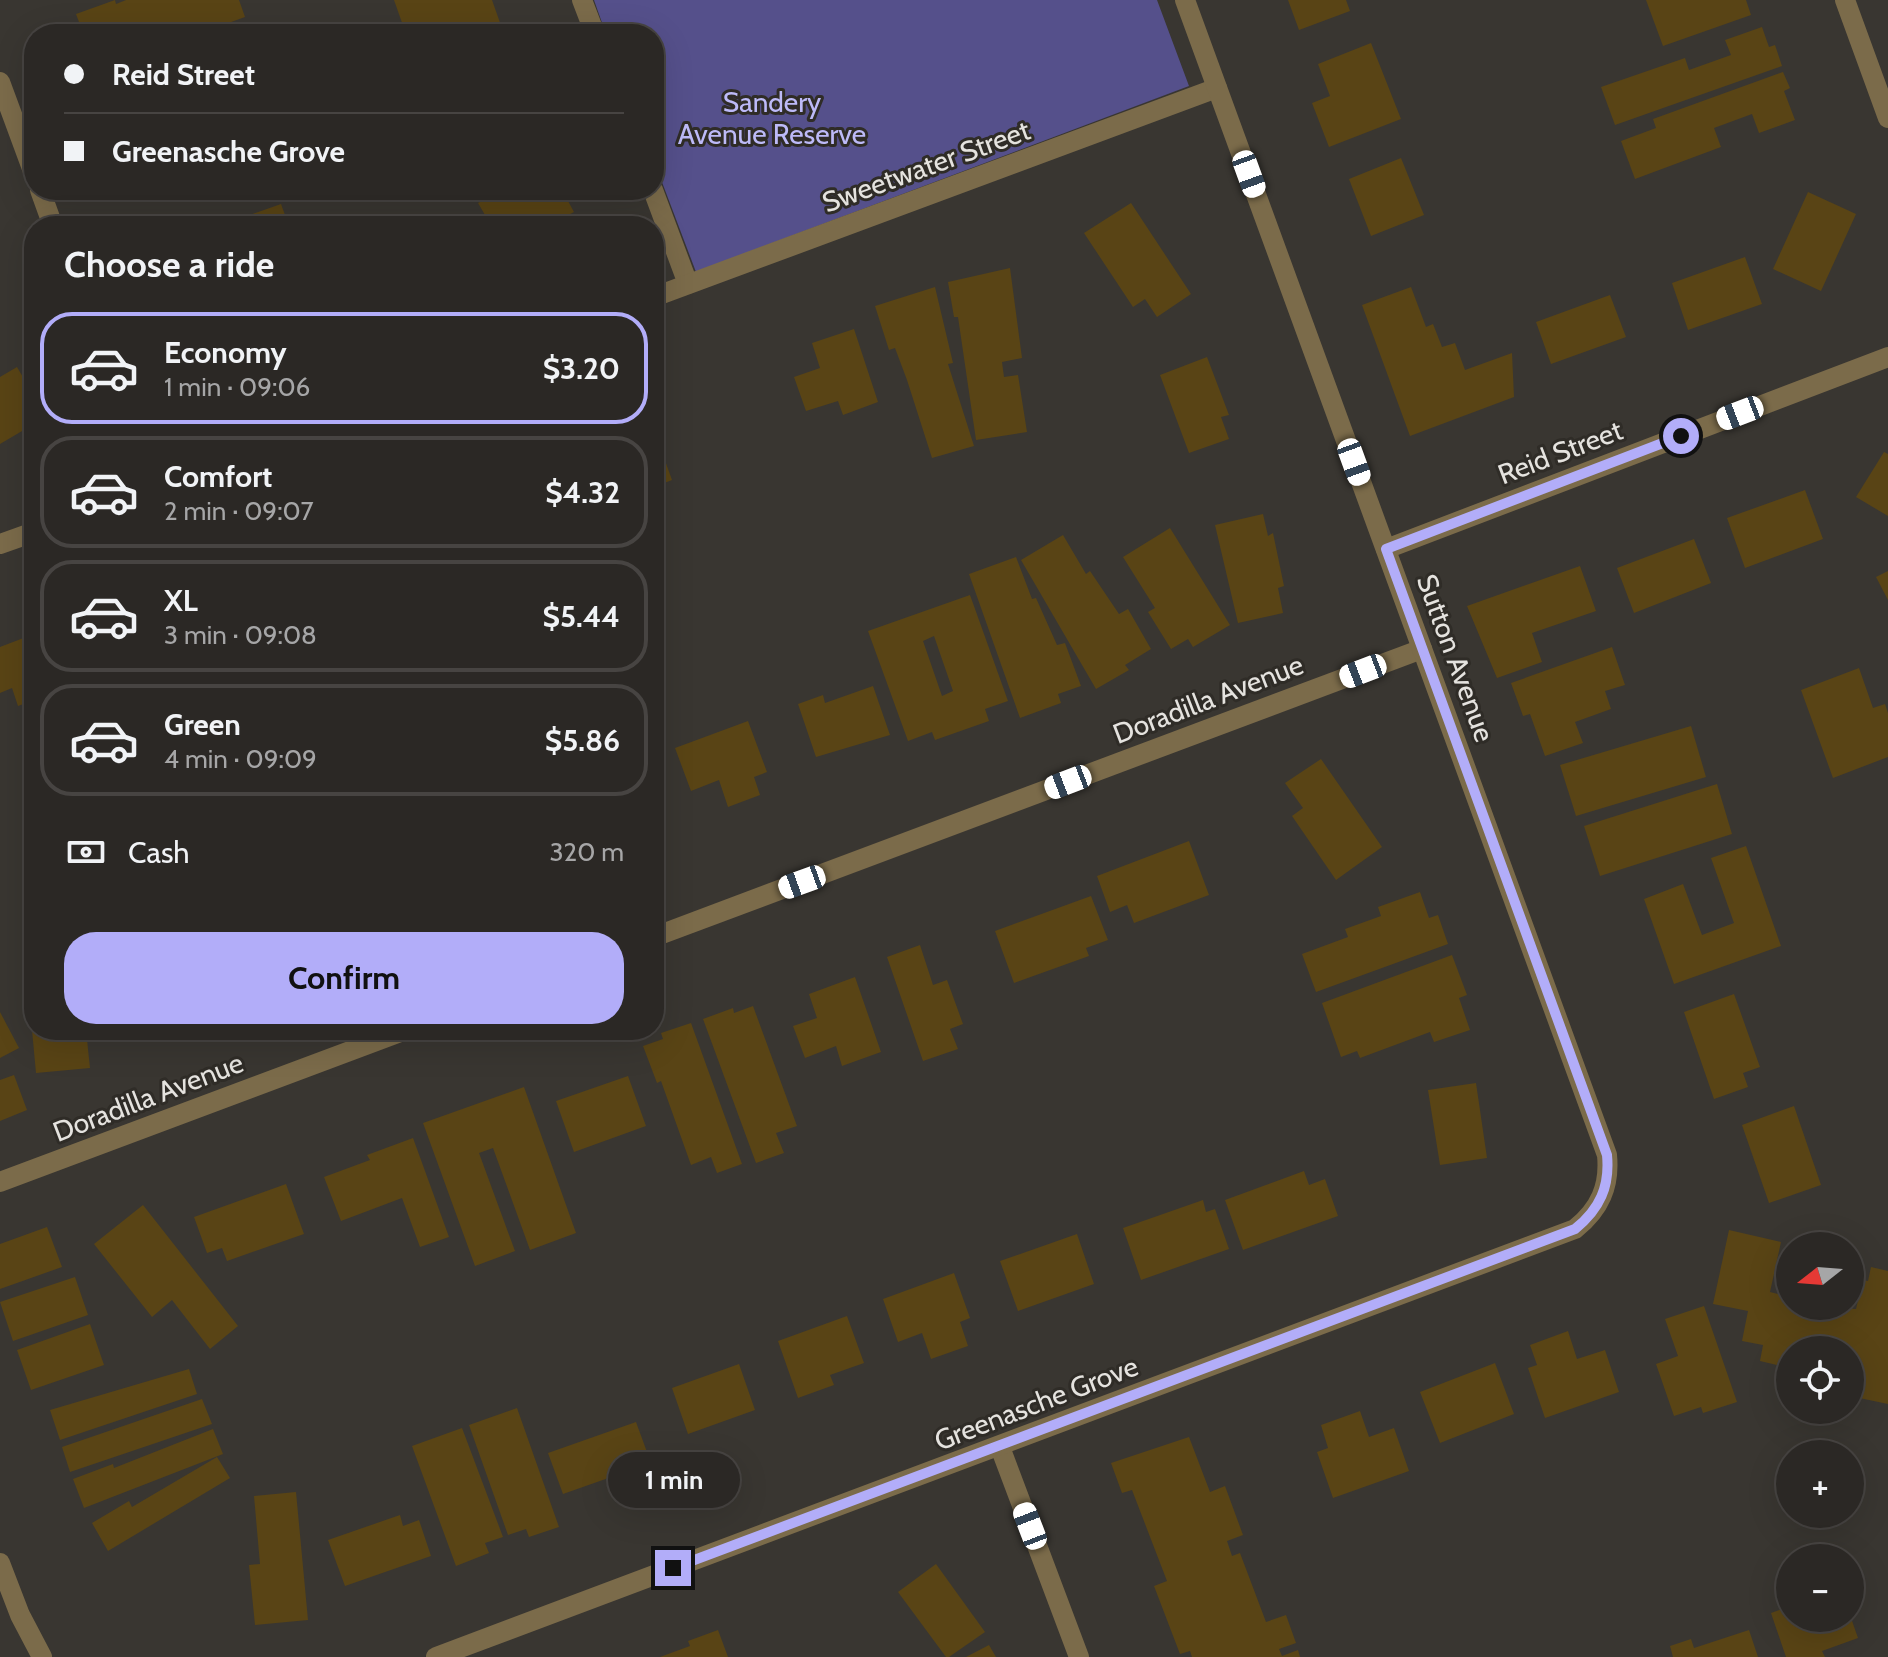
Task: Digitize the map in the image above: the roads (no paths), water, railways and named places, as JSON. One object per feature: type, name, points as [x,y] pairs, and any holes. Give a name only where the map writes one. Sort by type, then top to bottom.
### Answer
[{"type":"street","points":[[582,0],[591,24]]},
{"type":"street","name":"Sutton Avenue","points":[[1185,0],[1607,1155]]},
{"type":"street","points":[[1845,0],[1888,118]]},
{"type":"street","points":[[0,82],[24,147]]},
{"type":"street","name":"Sweetwater Street","points":[[664,293],[1217,88]]},
{"type":"street","points":[[664,220],[688,284]]},
{"type":"street","name":"Reid Street","points":[[1386,549],[1888,357]]},
{"type":"street","points":[[0,544],[24,536]]},
{"type":"street","name":"Doradilla Avenue","points":[[664,933],[1422,649]]},
{"type":"street","name":"Doradilla Avenue","points":[[0,1182],[379,1040]]},
{"type":"street","name":"Greenasche Grove","points":[[436,1657],[1575,1229],[1590,1217],[1602,1196],[1609,1177],[1607,1155]]},
{"type":"street","points":[[1000,1447],[1079,1657]]},
{"type":"street","points":[[0,1563],[20,1615],[42,1657]]},
{"type":"park label","name":"Sandery Avenue Reserve","points":[[772,118]]}]
